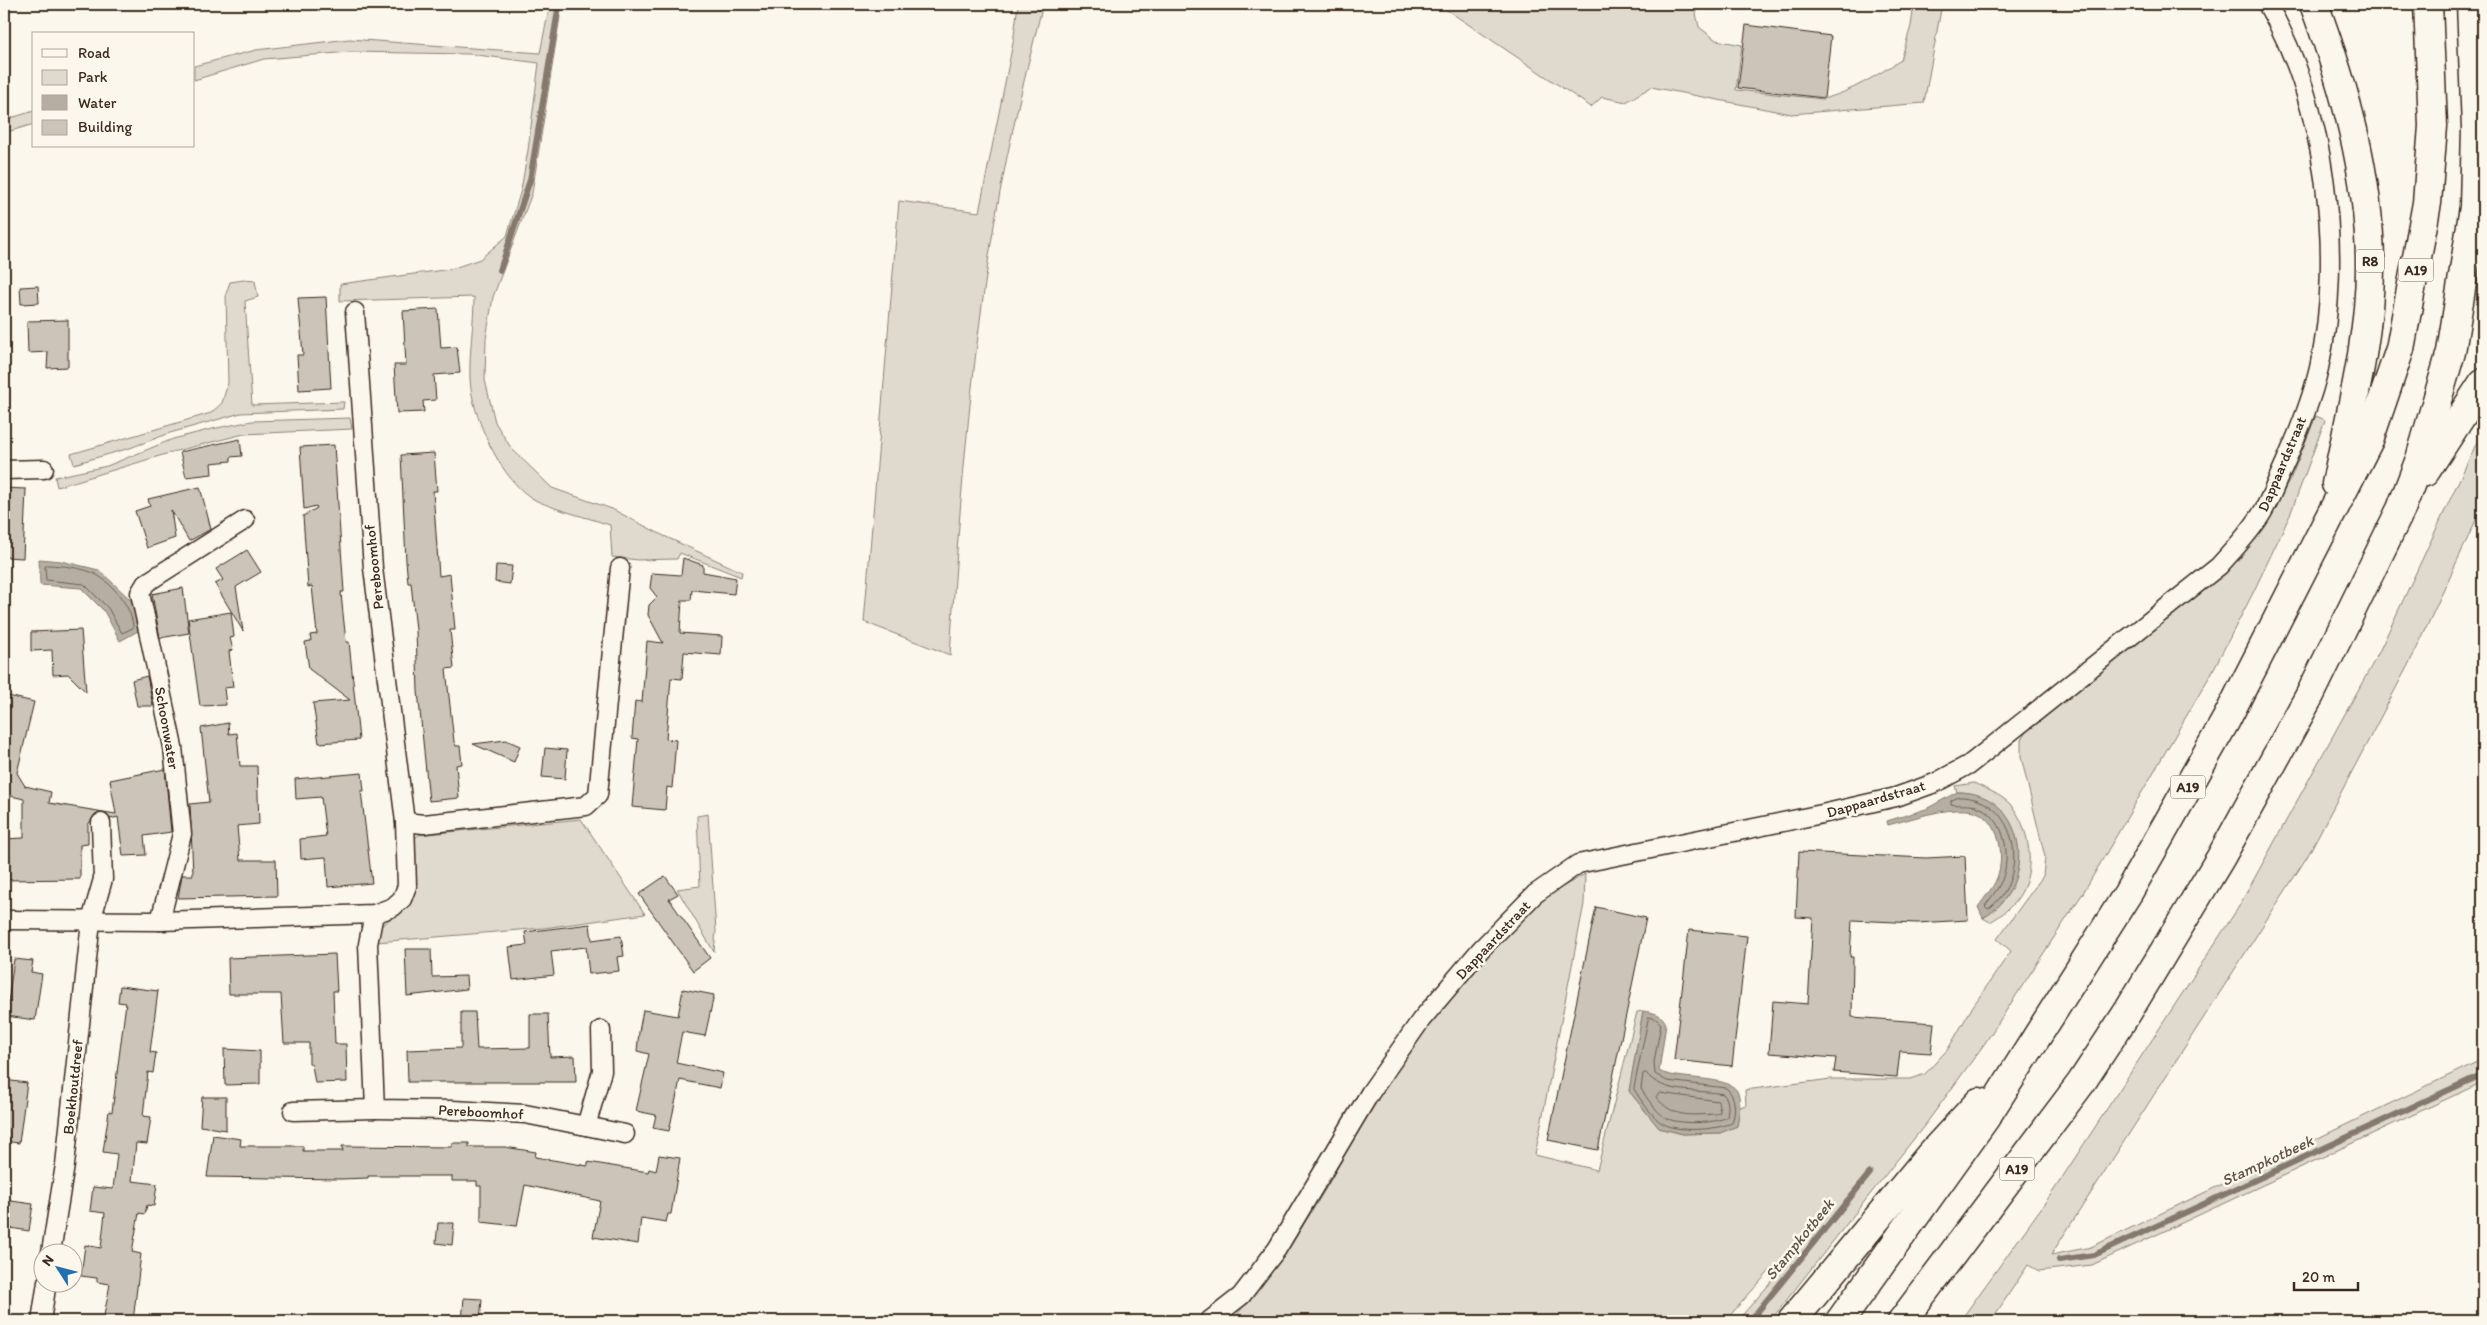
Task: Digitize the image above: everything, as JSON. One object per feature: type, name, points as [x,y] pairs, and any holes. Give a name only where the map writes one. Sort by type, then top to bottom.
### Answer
[{"type":"highway","name":"R8","points":[[2314,4],[2332,53],[2352,126],[2365,194],[2370,267],[2363,350],[2329,521]]},
{"type":"highway","name":"A19","points":[[1840,1321],[1986,1117],[2147,858],[2226,720],[2369,440],[2400,349],[2427,203],[2433,126],[2428,4]]},
{"type":"highway","points":[[2401,509],[2420,458],[2451,352],[2474,207],[2476,128],[2471,4]]},
{"type":"highway","points":[[2401,509],[2483,382]]},
{"type":"highway","name":"A19","points":[[1902,1321],[2081,1082],[2127,1013],[2221,857],[2310,695],[2401,509]]},
{"type":"highway","points":[[1792,1321],[1930,1155],[2032,1044]]},
{"type":"street","name":"Dappaardstraat","points":[[1209,1321],[1240,1296],[1276,1249],[1370,1093],[1421,1020],[1481,949],[1535,894],[1578,864],[1822,814],[1896,797],[1935,783],[1978,758],[2219,566],[2243,539],[2262,513],[2293,446],[2319,369],[2328,301],[2329,234],[2322,157],[2301,79],[2275,17],[2267,4]]},
{"type":"street","name":"Pereboomhof","points":[[160,921],[374,914],[393,908],[402,899],[407,886],[404,822],[373,568],[355,312]]},
{"type":"street","points":[[4,470],[44,469]]},
{"type":"street","name":"Schoonwater","points":[[160,921],[182,834],[173,747],[140,593],[146,584],[245,520]]},
{"type":"street","points":[[404,822],[424,824],[586,806],[598,795],[620,568]]},
{"type":"street","points":[[91,921],[104,878],[101,823]]},
{"type":"street","points":[[374,914],[368,944],[375,1109]]},
{"type":"street","points":[[4,920],[160,921]]},
{"type":"street","name":"Boekhoutdreef","points":[[53,1242],[65,1165],[91,921]]},
{"type":"street","points":[[586,1126],[602,1071],[602,1030]]},
{"type":"street","name":"Pereboomhof","points":[[293,1111],[453,1110],[525,1114],[625,1134]]},
{"type":"street","points":[[41,1321],[45,1292]]},
{"type":"green space","points":[[550,4],[562,4],[532,193],[493,297],[486,339],[485,380],[495,422],[511,448],[552,488],[612,509],[662,535],[742,572],[741,577],[680,553],[677,559],[638,560],[612,557],[610,525],[537,501],[512,480],[482,429],[472,393],[470,368],[474,297],[340,301],[340,284],[451,269],[480,259],[507,236],[521,190],[539,63],[469,54],[350,52],[264,59],[195,80],[195,66],[256,50],[349,39],[540,53]]},
{"type":"green space","points":[[1018,4],[1043,4],[1006,161],[989,256],[965,455],[950,655],[864,622],[899,201],[979,212],[1013,43]]},
{"type":"green space","points":[[1438,4],[1694,4],[1699,27],[1716,40],[1742,45],[1736,90],[1823,99],[1854,88],[1901,60],[1911,26],[1914,4],[1942,4],[1924,103],[1791,114],[1651,87],[1626,102],[1602,97],[1591,107]]},
{"type":"green space","points":[[32,112],[32,125],[4,133],[4,120]]},
{"type":"green space","points":[[255,281],[258,297],[245,301],[252,405],[344,402],[343,409],[241,413],[170,433],[130,448],[74,464],[71,454],[211,413],[222,403],[228,383],[226,294],[230,282]]},
{"type":"green space","points":[[2316,416],[2325,420],[2290,515],[2253,593],[2211,674],[2083,893],[1985,1043],[1928,1121],[1770,1321],[1737,1321],[1781,1271],[1775,1265],[1725,1321],[1232,1321],[1289,1248],[1326,1188],[1381,1089],[1412,1043],[1506,934],[1550,894],[1585,874],[1584,904],[1535,1155],[1597,1170],[1637,1012],[1643,1011],[1629,1091],[1659,1128],[1683,1134],[1720,1133],[1737,1126],[1740,1107],[1746,1105],[1745,1090],[1831,1079],[1911,1079],[1925,1074],[1948,1049],[1973,1006],[2011,951],[1997,939],[2043,876],[2045,857],[2021,757],[2021,740],[2027,730],[2223,571],[2257,536],[2290,480]]},
{"type":"green space","points":[[350,418],[352,429],[244,434],[176,451],[57,487],[55,477],[107,466],[173,439],[212,429],[252,421]]},
{"type":"green space","points":[[2483,429],[2483,505],[2416,650],[2307,857],[2051,1255],[2091,1247],[2483,1059],[2483,1082],[2092,1265],[2039,1271],[2028,1265],[1991,1321],[1960,1321],[2054,1190],[2238,908],[2378,654]]},
{"type":"green space","points":[[1974,783],[2010,804],[2021,822],[2028,844],[2029,866],[2024,887],[2010,908],[1990,922],[1983,918],[2001,903],[2013,884],[2018,863],[2017,842],[2010,823],[1998,807],[1980,796],[1957,792],[1955,786]]},
{"type":"green space","points":[[708,814],[716,931],[714,952],[677,889],[700,886],[697,816]]},
{"type":"green space","points":[[581,819],[645,914],[543,928],[377,942],[381,926],[404,908],[414,895],[416,885],[412,842],[418,835]]},
{"type":"water","points":[[39,559],[61,561],[99,570],[132,601],[140,630],[120,641],[104,611],[81,588],[40,585]]},
{"type":"water","points":[[1957,792],[1981,796],[1999,807],[2011,823],[2018,843],[2018,864],[2013,885],[2001,903],[1983,918],[1978,907],[1997,878],[2001,858],[1997,836],[1993,826],[1986,818],[1978,813],[1957,810],[1927,814],[1888,825],[1887,821],[1926,809]]},
{"type":"water","points":[[1643,1011],[1660,1016],[1666,1024],[1659,1071],[1677,1076],[1713,1080],[1732,1086],[1737,1091],[1739,1099],[1740,1108],[1737,1126],[1720,1133],[1683,1134],[1659,1128],[1629,1091]]},
{"type":"building","points":[[1746,25],[1831,36],[1824,98],[1738,88]]},
{"type":"building","points":[[38,286],[39,303],[21,304],[20,287]]},
{"type":"building","points":[[326,297],[331,388],[299,390],[297,355],[303,355],[298,298]]},
{"type":"building","points":[[438,309],[441,348],[457,347],[460,373],[434,375],[436,400],[423,401],[424,412],[397,413],[394,365],[406,365],[403,311]]},
{"type":"building","points":[[68,320],[68,367],[47,368],[48,352],[28,353],[27,321]]},
{"type":"building","points":[[240,439],[242,456],[231,457],[231,461],[211,463],[212,474],[186,477],[180,452]]},
{"type":"building","points":[[334,445],[344,592],[341,592],[342,604],[346,642],[349,642],[359,740],[319,743],[313,703],[350,700],[309,669],[305,642],[311,641],[310,635],[317,634],[312,586],[308,587],[303,516],[317,508],[316,506],[304,509],[300,447]]},
{"type":"building","points":[[434,453],[437,491],[433,491],[439,576],[450,574],[455,630],[450,630],[454,668],[446,669],[454,742],[456,746],[460,746],[462,764],[456,765],[459,798],[429,801],[418,691],[416,630],[411,583],[408,583],[406,561],[401,455]]},
{"type":"building","points":[[200,487],[211,529],[189,541],[171,510],[175,538],[147,548],[135,511],[150,506],[148,499]]},
{"type":"building","points":[[4,488],[26,489],[23,558],[4,557]]},
{"type":"building","points":[[247,550],[261,572],[236,587],[243,631],[215,584],[223,580],[216,569]]},
{"type":"building","points":[[683,558],[703,565],[703,572],[736,578],[734,594],[692,590],[691,600],[682,600],[680,633],[722,636],[721,655],[684,652],[682,679],[671,678],[666,739],[676,740],[672,788],[667,787],[665,810],[632,807],[638,739],[632,738],[635,701],[642,702],[647,641],[663,643],[648,615],[649,605],[657,597],[650,588],[652,573],[681,575]]},
{"type":"building","points":[[496,565],[512,566],[510,584],[495,582]]},
{"type":"building","points":[[183,588],[189,633],[160,638],[152,594]]},
{"type":"building","points":[[231,612],[234,637],[230,638],[233,650],[229,651],[233,687],[224,688],[226,705],[200,706],[188,619]]},
{"type":"building","points":[[81,630],[86,692],[68,674],[53,675],[52,650],[31,651],[31,632]]},
{"type":"building","points":[[147,676],[153,706],[137,706],[132,680]]},
{"type":"building","points":[[4,695],[34,702],[17,773],[25,786],[51,792],[49,803],[116,814],[110,780],[165,769],[171,832],[144,836],[146,855],[123,856],[118,817],[110,819],[106,814],[100,812],[95,814],[88,825],[88,844],[80,845],[80,879],[4,880],[4,839],[24,838],[24,799],[11,796],[10,799],[4,798]]},
{"type":"building","points":[[228,723],[229,734],[237,733],[240,766],[257,766],[259,824],[237,826],[240,860],[276,860],[277,896],[178,898],[182,875],[193,875],[190,804],[209,802],[201,728]]},
{"type":"building","points":[[506,740],[520,746],[514,762],[473,744]]},
{"type":"building","points":[[545,748],[567,750],[565,779],[542,777]]},
{"type":"building","points":[[362,773],[364,791],[361,791],[372,883],[328,887],[326,857],[301,859],[300,839],[326,836],[321,797],[296,799],[295,779]]},
{"type":"building","points":[[1799,852],[1926,858],[1965,856],[1968,920],[1917,923],[1852,920],[1850,957],[1853,957],[1852,1017],[1934,1023],[1931,1053],[1900,1051],[1897,1077],[1834,1072],[1836,1058],[1769,1053],[1773,1001],[1808,1004],[1813,918],[1796,917]]},
{"type":"building","points":[[665,876],[678,894],[669,899],[710,958],[693,971],[639,894]]},
{"type":"building","points":[[1596,907],[1646,918],[1598,1150],[1548,1140]]},
{"type":"building","points":[[590,924],[592,940],[621,936],[624,956],[617,957],[619,971],[589,974],[586,947],[551,951],[554,975],[513,980],[509,947],[527,945],[525,932]]},
{"type":"building","points":[[1689,930],[1747,936],[1732,1066],[1674,1060]]},
{"type":"building","points":[[405,949],[431,949],[432,977],[466,976],[467,989],[407,996]]},
{"type":"building","points":[[335,954],[337,991],[333,991],[335,1044],[346,1044],[347,1082],[315,1083],[312,1065],[309,1063],[309,1043],[284,1043],[281,994],[229,994],[228,958]]},
{"type":"building","points":[[14,959],[33,961],[31,972],[42,974],[35,1020],[6,1016]]},
{"type":"building","points":[[120,986],[158,991],[150,1052],[156,1053],[153,1073],[148,1072],[143,1116],[151,1117],[147,1144],[136,1143],[132,1181],[157,1184],[154,1206],[147,1205],[145,1214],[139,1213],[132,1252],[141,1254],[133,1321],[103,1321],[110,1284],[97,1282],[97,1278],[82,1276],[82,1268],[85,1245],[101,1248],[105,1213],[90,1211],[93,1187],[113,1189],[117,1154],[103,1152],[109,1111],[112,1112],[126,1003],[118,1002]]},
{"type":"building","points":[[683,989],[714,995],[705,1036],[682,1032],[676,1063],[723,1073],[720,1088],[680,1080],[669,1131],[653,1128],[656,1115],[636,1111],[649,1054],[637,1051],[643,1010],[678,1016]]},
{"type":"building","points":[[461,1012],[475,1012],[477,1049],[530,1048],[530,1014],[548,1014],[550,1057],[575,1056],[576,1082],[408,1082],[407,1050],[461,1048]]},
{"type":"building","points":[[224,1049],[260,1051],[260,1084],[225,1085]]},
{"type":"building","points":[[4,1080],[27,1083],[19,1143],[4,1141]]},
{"type":"building","points":[[202,1097],[226,1097],[226,1130],[200,1126]]},
{"type":"building","points":[[213,1135],[241,1139],[240,1146],[303,1146],[303,1151],[343,1151],[342,1146],[452,1147],[452,1143],[469,1143],[469,1147],[505,1147],[536,1152],[535,1157],[588,1166],[588,1162],[648,1172],[649,1169],[656,1171],[659,1155],[680,1158],[671,1214],[668,1214],[666,1222],[641,1218],[638,1244],[593,1237],[600,1201],[525,1185],[517,1226],[481,1222],[481,1186],[477,1186],[477,1181],[452,1181],[452,1176],[368,1176],[368,1178],[340,1179],[207,1177]]},
{"type":"building","points":[[4,1200],[33,1204],[29,1231],[4,1227]]},
{"type":"building","points":[[438,1223],[454,1223],[452,1245],[436,1243]]},
{"type":"building","points":[[464,1298],[482,1299],[480,1321],[462,1321]]},
{"type":"waterway","points":[[500,270],[530,180],[559,4]]},
{"type":"waterway","name":"Stampkotbeek","points":[[2059,1260],[2094,1255],[2483,1074]]},
{"type":"waterway","name":"Stampkotbeek","points":[[1750,1321],[1870,1173]]}]
